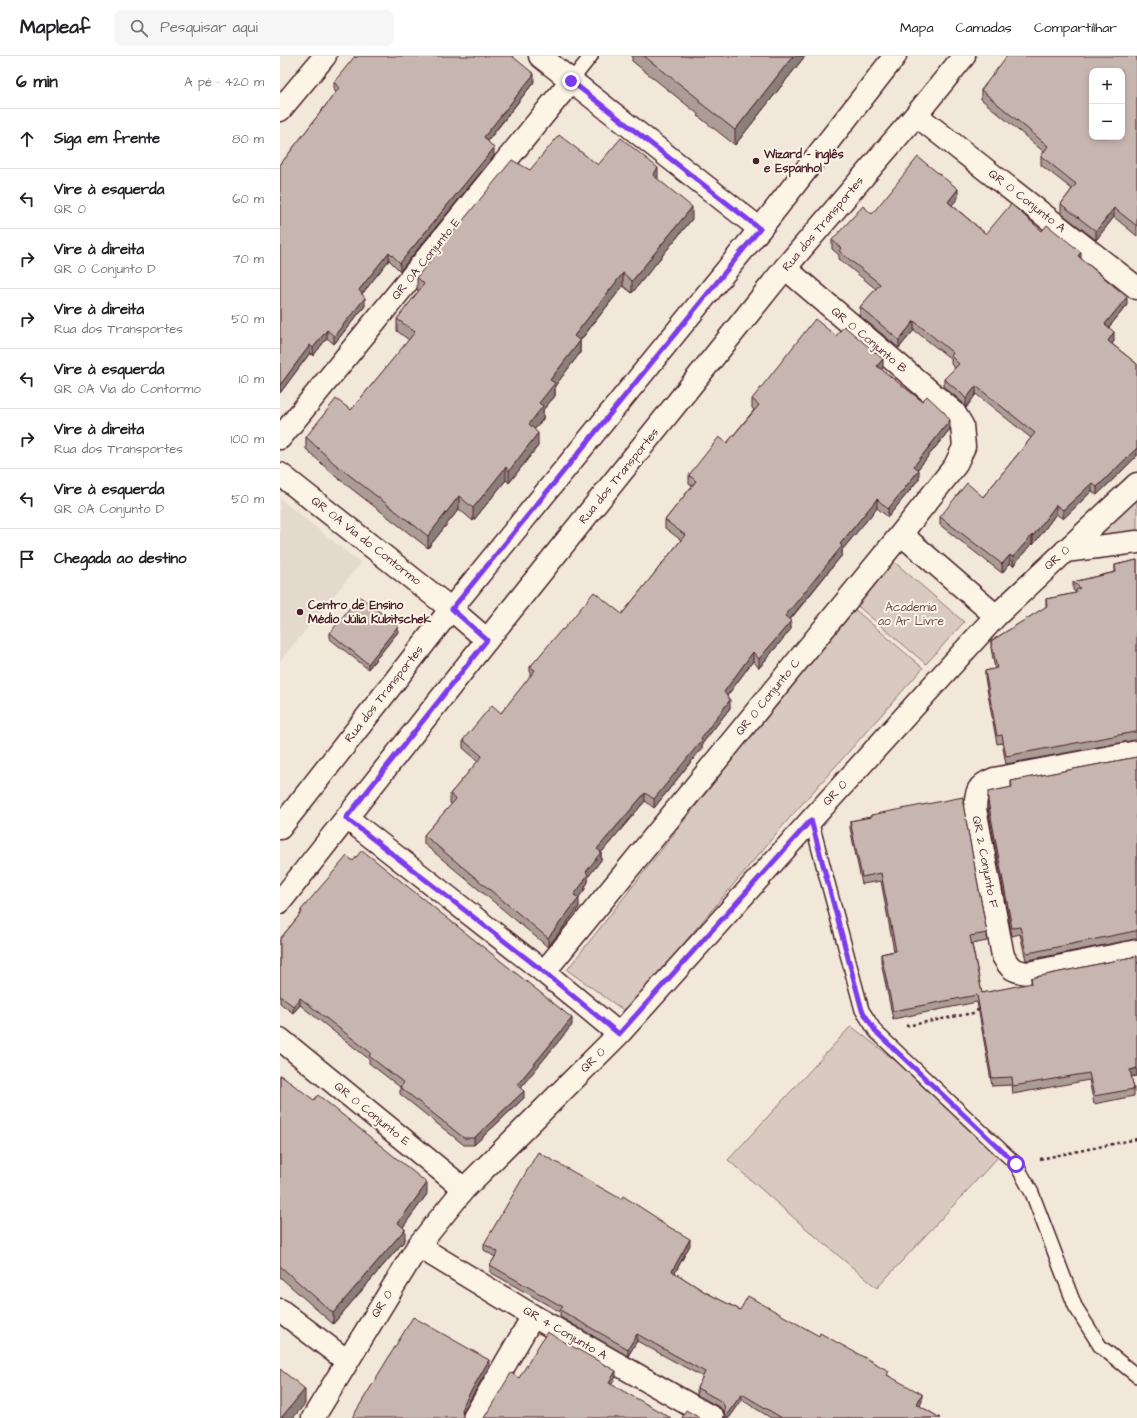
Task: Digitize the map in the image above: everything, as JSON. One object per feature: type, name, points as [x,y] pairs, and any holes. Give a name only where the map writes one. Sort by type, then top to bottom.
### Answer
[{"type":"street","points":[[280,110],[325,56]]},
{"type":"street","points":[[540,56],[760,229]]},
{"type":"street","name":"Rua dos Transportes","points":[[280,828],[452,609],[760,229],[895,56]]},
{"type":"street","name":"Rua dos Transportes","points":[[280,902],[487,640],[785,268],[916,115],[964,56]]},
{"type":"street","name":"QR 0A Conjunto E","points":[[280,438],[571,81]]},
{"type":"street","name":"QR 0 Conjunto A","points":[[916,115],[1137,288]]},
{"type":"street","name":"QR 0 Conjunto B","points":[[785,268],[954,412]]},
{"type":"street","name":"QR 0 Conjunto C","points":[[544,972],[955,466],[964,447],[962,426],[954,412]]},
{"type":"street","name":"QR 0A Via do Contormo","points":[[280,474],[452,609],[487,640]]},
{"type":"street","name":"QR 0","points":[[313,1418],[418,1246],[464,1189],[619,1034],[996,616],[1137,484]]},
{"type":"street","points":[[901,534],[996,616]]},
{"type":"street","points":[[1065,551],[1137,542]]},
{"type":"street","name":"QR 2 Conjunto F","points":[[1137,752],[994,779],[985,782],[979,788],[976,797],[975,809],[1003,956],[1008,966],[1016,972],[1028,973],[1137,951]]},
{"type":"street","points":[[346,818],[544,972],[619,1034]]},
{"type":"street","name":"QR 0 Conjunto E","points":[[280,1039],[464,1189]]},
{"type":"street","name":"QR 4 Conjunto A","points":[[418,1246],[534,1316],[711,1418]]},
{"type":"street","points":[[280,1310],[347,1361]]},
{"type":"street","points":[[474,1418],[534,1316]]},
{"type":"lane","points":[[571,81],[591,56]]},
{"type":"lane","points":[[811,820],[862,1010],[876,1032],[1016,1164],[1032,1193],[1075,1306],[1100,1346],[1137,1376]]},
{"type":"path","points":[[876,1032],[974,1013],[985,1006]]},
{"type":"path","points":[[1016,1164],[1137,1138]]},
{"type":"shaded area","name":"Centro de Ensino Médio Júlia Kubitschek","points":[[280,499],[361,563],[280,661]]},
{"type":"green space","points":[[1137,500],[1137,533],[1092,539]]},
{"type":"green space","name":"Academia ao Ar Livre","points":[[892,560],[964,622],[926,664],[854,603]]},
{"type":"green space","points":[[852,607],[923,668],[786,822],[626,1012],[567,970]]},
{"type":"green space","points":[[851,1026],[933,1090],[1000,1155],[877,1288],[728,1160]]},
{"type":"building","points":[[355,56],[356,58],[358,56],[512,56],[534,74],[484,137],[494,148],[400,263],[389,252],[359,290],[365,298],[334,336],[327,330],[313,348],[310,345],[280,385],[280,165],[339,88],[334,82]]},
{"type":"building","points":[[644,56],[793,56],[735,130]]},
{"type":"building","points":[[1007,56],[1137,56],[1137,226],[1114,208],[1096,231],[1061,204],[1076,184],[1041,156],[1048,146],[981,90]]},
{"type":"building","points":[[559,135],[598,165],[621,138],[658,168],[653,175],[692,207],[632,281],[623,273],[574,336],[580,341],[550,380],[555,383],[539,403],[543,406],[529,424],[538,433],[509,471],[506,467],[473,508],[459,496],[428,536],[335,464],[306,437],[336,399],[351,410],[415,332],[397,319],[424,284],[417,277],[512,160],[530,170]]},
{"type":"building","points":[[918,157],[958,189],[948,202],[986,234],[1011,204],[1042,231],[1047,225],[1081,252],[1078,256],[1127,297],[1105,324],[1114,332],[1108,341],[1137,364],[1137,448],[1097,487],[1092,483],[1063,510],[1056,505],[1033,536],[1032,535],[1013,557],[1010,555],[1002,564],[940,517],[967,483],[983,497],[1035,433],[976,386],[966,399],[944,379],[959,364],[951,356],[953,353],[914,321],[899,340],[860,307],[880,284],[839,251],[841,248],[832,240],[863,206],[872,214]]},
{"type":"building","points":[[815,319],[836,336],[844,326],[883,359],[877,366],[922,401],[927,396],[944,412],[950,420],[914,466],[919,470],[888,509],[877,499],[840,544],[842,546],[785,616],[791,621],[759,659],[753,652],[724,692],[730,700],[701,738],[702,740],[654,799],[645,793],[597,849],[601,852],[586,872],[588,874],[585,880],[574,895],[579,898],[548,938],[424,835],[456,799],[450,794],[482,756],[463,740],[492,705],[501,713],[535,670],[530,667],[594,592],[622,614],[685,535],[665,520],[696,481],[689,475],[719,437],[727,443],[759,405],[752,399]]},
{"type":"building","points":[[1137,560],[1137,732],[1006,756],[1002,735],[997,736],[985,671],[997,668],[991,641],[1047,606],[1046,599],[1076,593],[1076,590],[1080,588],[1073,582],[1116,572],[1115,565]]},
{"type":"building","points":[[359,596],[398,626],[368,664],[330,633]]},
{"type":"building","points":[[1137,757],[1137,931],[1028,953],[1026,952],[1020,927],[1012,928],[988,801],[988,792],[1012,787],[1011,781]]},
{"type":"building","points":[[963,797],[963,804],[987,933],[970,936],[982,993],[1032,983],[1031,978],[1137,956],[1137,1068],[1130,1070],[1134,1089],[1094,1096],[1089,1073],[1013,1086],[1012,1077],[992,1078],[977,995],[893,1011],[881,954],[896,951],[881,873],[862,877],[850,821],[871,817],[871,815]]},
{"type":"building","points":[[362,850],[572,1018],[517,1085],[524,1091],[474,1138],[464,1138],[400,1087],[404,1083],[369,1056],[371,1053],[300,998],[293,1006],[280,996],[280,939],[302,912],[301,910],[347,856],[353,861]]},
{"type":"building","points":[[280,1075],[314,1100],[318,1095],[427,1183],[398,1223],[405,1229],[333,1313],[280,1266]]},
{"type":"building","points":[[538,1152],[621,1199],[623,1196],[657,1218],[657,1220],[690,1239],[672,1271],[705,1292],[740,1310],[748,1296],[819,1336],[820,1333],[889,1371],[887,1375],[922,1394],[917,1404],[940,1418],[782,1418],[742,1394],[723,1418],[725,1411],[724,1405],[719,1400],[697,1388],[705,1372],[637,1334],[628,1349],[560,1310],[563,1307],[490,1265],[498,1252],[484,1244]]},
{"type":"building","points":[[413,1317],[489,1360],[463,1405],[462,1411],[464,1418],[352,1418]]},
{"type":"building","points":[[547,1332],[616,1371],[609,1383],[671,1418],[484,1418],[511,1373],[519,1378]]},
{"type":"building","points":[[280,1369],[305,1389],[281,1418],[280,1418]]},
{"type":"building","points":[[686,1410],[700,1418],[682,1418]]},
{"type":"place","name":"Wizard - inglês e Espanhol","points":[[756,161]]},
{"type":"place","name":"Centro de Ensino Médio Júlia Kubitschek","points":[[300,612]]},
{"type":"route","points":[[571,81],[760,229],[452,609],[487,640],[346,818],[544,972],[619,1034],[811,820],[862,1010],[876,1032],[1016,1164]]}]
